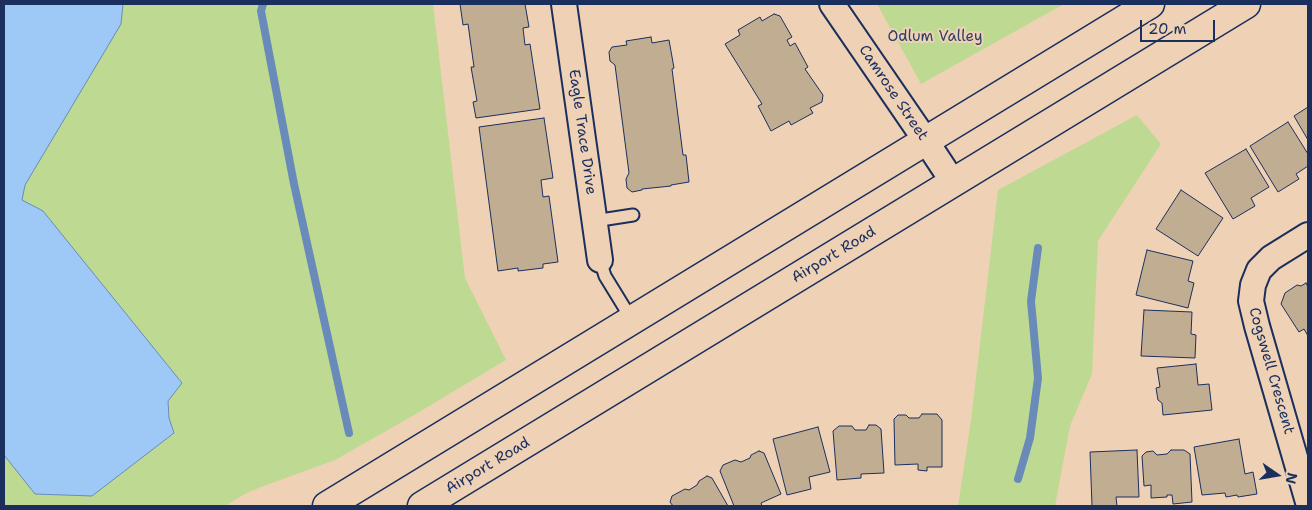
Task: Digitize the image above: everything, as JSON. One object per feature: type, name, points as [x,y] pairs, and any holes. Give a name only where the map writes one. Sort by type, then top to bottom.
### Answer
[{"type":"main road","points":[[327,506],[1150,4]]},
{"type":"main road","name":"Airport Road","points":[[422,506],[1246,4]]},
{"type":"street","name":"Eagle Trace Drive","points":[[564,4],[600,260]]},
{"type":"street","name":"Camrose Street","points":[[832,4],[953,182]]},
{"type":"street","name":"Cogswell Crescent","points":[[1308,235],[1271,258],[1259,270],[1253,285],[1251,301],[1259,336],[1308,502]]},
{"type":"lane","points":[[594,221],[634,216]]},
{"type":"lane","points":[[600,260],[605,276],[632,320]]},
{"type":"green space","points":[[4,4],[433,4],[465,278],[506,360],[335,460],[261,487],[225,506],[4,506]]},
{"type":"green space","name":"Odlum Valley","points":[[877,4],[1064,4],[921,84]]},
{"type":"green space","points":[[1137,115],[1161,144],[1098,241],[1092,374],[1070,426],[1055,506],[958,506],[971,420],[998,190]]},
{"type":"water","points":[[4,4],[123,4],[121,24],[25,185],[22,200],[43,211],[182,383],[168,401],[169,418],[174,433],[92,496],[35,494],[4,455]]},
{"type":"building","points":[[460,4],[525,4],[529,27],[523,28],[525,45],[530,44],[540,109],[476,118],[473,102],[477,101],[471,67],[474,67],[468,24],[463,25]]},
{"type":"building","points":[[774,14],[780,16],[792,37],[787,40],[790,46],[795,43],[808,67],[805,69],[823,95],[822,102],[810,108],[813,113],[791,125],[789,121],[771,131],[758,106],[762,104],[725,44],[740,35],[738,30],[760,17],[762,21]]},
{"type":"building","points":[[651,37],[652,43],[669,40],[674,68],[672,69],[683,155],[686,155],[689,182],[632,192],[627,188],[626,179],[629,173],[615,65],[610,61],[609,52],[612,47],[627,45],[626,41]]},
{"type":"building","points":[[1308,107],[1308,140],[1294,116]]},
{"type":"building","points":[[544,118],[553,178],[541,180],[543,197],[549,196],[558,262],[543,264],[543,268],[518,271],[518,268],[498,271],[479,127]]},
{"type":"building","points":[[1288,122],[1308,154],[1308,166],[1296,174],[1299,179],[1278,192],[1250,146]]},
{"type":"building","points":[[1246,149],[1269,187],[1251,198],[1255,206],[1233,219],[1205,173]]},
{"type":"building","points":[[1181,190],[1223,218],[1198,256],[1156,229]]},
{"type":"building","points":[[1147,250],[1193,261],[1188,281],[1194,283],[1188,308],[1136,295]]},
{"type":"building","points":[[1306,283],[1308,287],[1308,336],[1304,329],[1299,332],[1281,304],[1285,293],[1297,285],[1301,286]]},
{"type":"building","points":[[1144,310],[1192,312],[1191,334],[1196,335],[1195,358],[1141,356]]},
{"type":"building","points":[[1196,364],[1198,385],[1209,384],[1212,410],[1163,415],[1162,403],[1158,400],[1156,388],[1160,387],[1157,368]]},
{"type":"building","points":[[922,414],[937,414],[942,420],[942,467],[927,467],[927,471],[918,470],[918,464],[895,465],[894,419],[898,415],[919,418]]},
{"type":"building","points":[[869,425],[876,425],[881,429],[884,473],[861,474],[861,478],[837,480],[833,431],[839,426],[852,426],[855,430],[866,430]]},
{"type":"building","points":[[818,427],[830,472],[809,477],[811,489],[787,495],[773,439]]},
{"type":"building","points":[[1239,439],[1245,474],[1253,472],[1257,494],[1238,497],[1237,495],[1226,497],[1225,493],[1202,495],[1194,447]]},
{"type":"building","points":[[1137,450],[1139,497],[1116,497],[1117,506],[1092,506],[1090,452]]},
{"type":"building","points":[[1171,450],[1184,450],[1190,454],[1192,502],[1173,504],[1172,495],[1151,498],[1151,485],[1144,486],[1142,456],[1146,452],[1153,451],[1157,455],[1167,454]]},
{"type":"building","points":[[759,451],[764,453],[781,494],[761,503],[762,506],[734,506],[720,471],[723,465],[735,460],[741,462]]},
{"type":"building","points":[[707,476],[712,478],[728,506],[673,506],[670,502],[672,496],[685,489],[689,490]]},
{"type":"waterway","points":[[263,4],[261,11],[294,184],[349,433]]},
{"type":"waterway","points":[[1018,479],[1030,438],[1038,378],[1031,301],[1038,248]]}]
